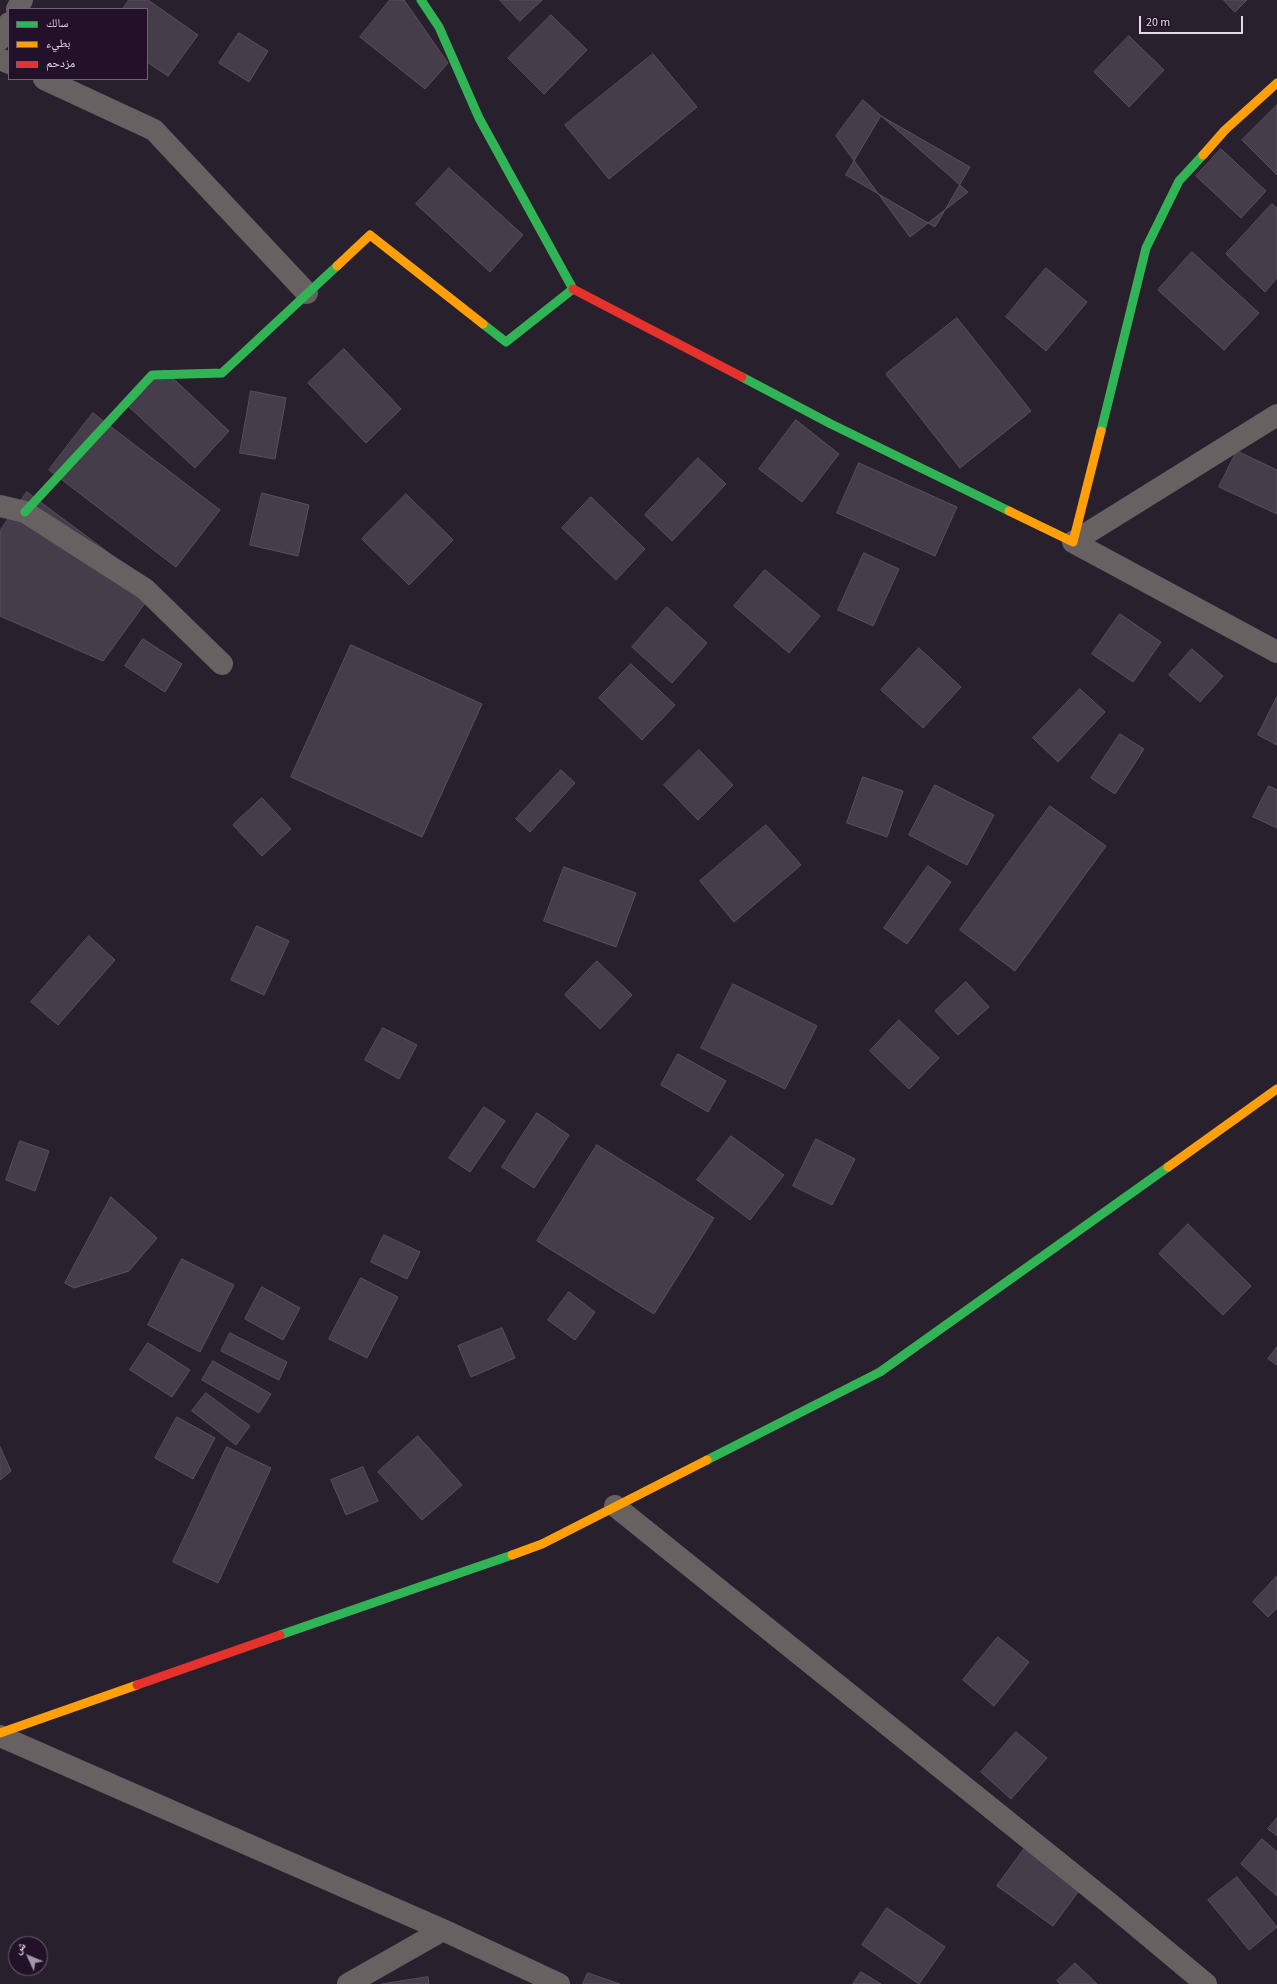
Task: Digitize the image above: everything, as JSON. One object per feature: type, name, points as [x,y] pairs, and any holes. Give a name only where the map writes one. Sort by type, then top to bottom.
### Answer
[{"type":"street","points":[[420,0],[439,27],[479,118],[573,289],[831,424],[1073,542],[1277,652]]},
{"type":"street","points":[[0,39],[8,25]]},
{"type":"street","points":[[46,80],[154,130],[307,293]]},
{"type":"street","points":[[1073,542],[1146,248],[1179,181],[1225,130],[1277,83]]},
{"type":"street","points":[[25,512],[152,375],[222,373],[370,235],[506,342],[573,289]]},
{"type":"street","points":[[1073,542],[1277,415]]},
{"type":"street","points":[[0,506],[25,512],[145,589],[222,664]]},
{"type":"street","points":[[0,1735],[542,1544],[880,1372],[1277,1088]]},
{"type":"street","points":[[615,1506],[1109,1902],[1206,1984]]},
{"type":"street","points":[[0,1735],[443,1930],[559,1984]]},
{"type":"street","points":[[348,1984],[443,1930]]},
{"type":"building","points":[[129,0],[148,0],[198,35],[168,76],[148,63],[148,8],[124,8]]},
{"type":"building","points":[[390,0],[404,0],[448,63],[425,89],[360,37]]},
{"type":"building","points":[[500,0],[542,0],[520,21]]},
{"type":"building","points":[[1224,0],[1247,0],[1235,12]]},
{"type":"building","points":[[551,15],[587,50],[544,94],[508,58]]},
{"type":"building","points":[[239,33],[268,51],[249,82],[219,63]]},
{"type":"building","points":[[1129,36],[1164,70],[1129,107],[1094,72]]},
{"type":"building","points":[[653,54],[697,107],[609,179],[565,125]]},
{"type":"building","points":[[863,100],[968,192],[910,237],[836,136]]},
{"type":"building","points":[[1277,105],[1277,175],[1242,140]]},
{"type":"building","points":[[881,116],[970,167],[935,227],[846,175]]},
{"type":"building","points":[[1221,149],[1266,191],[1241,218],[1196,176]]},
{"type":"building","points":[[449,168],[523,235],[490,272],[416,204]]},
{"type":"building","points":[[1272,204],[1277,208],[1277,278],[1265,292],[1226,254]]},
{"type":"building","points":[[1192,252],[1259,313],[1224,350],[1158,290]]},
{"type":"building","points":[[1046,268],[1087,302],[1046,351],[1006,317]]},
{"type":"building","points":[[957,318],[1031,411],[960,468],[886,374]]},
{"type":"building","points":[[344,349],[401,409],[366,443],[308,383]]},
{"type":"building","points":[[164,370],[229,431],[195,468],[129,407]]},
{"type":"building","points":[[251,391],[286,398],[275,459],[240,453]]},
{"type":"building","points":[[93,413],[220,510],[176,567],[49,470]]},
{"type":"building","points":[[796,420],[839,454],[802,502],[759,469]]},
{"type":"building","points":[[1237,451],[1277,470],[1277,514],[1219,487]]},
{"type":"building","points":[[698,458],[726,484],[672,541],[645,515]]},
{"type":"building","points":[[859,463],[957,507],[935,556],[837,513]]},
{"type":"building","points":[[27,492],[156,588],[103,661],[0,616],[0,531]]},
{"type":"building","points":[[262,493],[309,505],[298,556],[250,545]]},
{"type":"building","points":[[406,494],[453,540],[409,585],[362,539]]},
{"type":"building","points":[[591,497],[645,549],[616,580],[562,528]]},
{"type":"building","points":[[864,553],[899,569],[873,626],[838,610]]},
{"type":"building","points":[[765,570],[820,616],[789,653],[734,606]]},
{"type":"building","points":[[667,607],[707,643],[672,683],[632,647]]},
{"type":"building","points":[[1120,614],[1161,642],[1133,682],[1092,654]]},
{"type":"building","points":[[143,639],[182,664],[165,692],[125,666]]},
{"type":"building","points":[[351,645],[482,704],[422,837],[291,777]]},
{"type":"building","points":[[919,648],[961,687],[923,728],[881,690]]},
{"type":"building","points":[[1192,649],[1223,676],[1200,702],[1169,675]]},
{"type":"building","points":[[631,664],[675,705],[642,740],[599,698]]},
{"type":"building","points":[[1080,689],[1105,712],[1058,762],[1033,738]]},
{"type":"building","points":[[1277,697],[1277,745],[1258,735]]},
{"type":"building","points":[[1120,734],[1144,749],[1115,794],[1091,778]]},
{"type":"building","points":[[699,750],[733,785],[698,820],[664,785]]},
{"type":"building","points":[[561,770],[575,783],[530,832],[516,819]]},
{"type":"building","points":[[863,777],[903,791],[887,837],[847,823]]},
{"type":"building","points":[[935,785],[994,815],[967,865],[909,835]]},
{"type":"building","points":[[1269,786],[1277,790],[1277,828],[1253,817]]},
{"type":"building","points":[[262,798],[291,829],[262,856],[233,825]]},
{"type":"building","points":[[1050,806],[1106,846],[1015,971],[960,930]]},
{"type":"building","points":[[766,825],[801,865],[734,922],[700,881]]},
{"type":"building","points":[[928,866],[951,882],[907,944],[884,928]]},
{"type":"building","points":[[564,867],[636,893],[616,947],[544,921]]},
{"type":"building","points":[[257,926],[289,941],[264,995],[231,980]]},
{"type":"building","points":[[89,936],[115,960],[58,1025],[31,1002]]},
{"type":"building","points":[[597,961],[632,995],[600,1029],[565,995]]},
{"type":"building","points":[[966,982],[989,1007],[958,1035],[935,1011]]},
{"type":"building","points":[[733,984],[817,1026],[785,1089],[701,1048]]},
{"type":"building","points":[[899,1020],[939,1058],[909,1089],[870,1051]]},
{"type":"building","points":[[383,1028],[417,1045],[399,1079],[365,1060]]},
{"type":"building","points":[[678,1054],[726,1081],[708,1112],[661,1085]]},
{"type":"building","points":[[484,1107],[505,1121],[470,1172],[449,1158]]},
{"type":"building","points":[[537,1113],[569,1135],[534,1188],[502,1167]]},
{"type":"building","points":[[731,1136],[784,1175],[750,1220],[697,1180]]},
{"type":"building","points":[[816,1139],[855,1159],[832,1205],[793,1186]]},
{"type":"building","points":[[20,1141],[49,1151],[35,1191],[6,1180]]},
{"type":"building","points":[[597,1145],[714,1218],[654,1314],[537,1241]]},
{"type":"building","points":[[111,1197],[157,1238],[129,1271],[74,1288],[65,1283]]},
{"type":"building","points":[[1188,1224],[1251,1286],[1223,1315],[1159,1254]]},
{"type":"building","points":[[384,1235],[420,1252],[407,1279],[371,1262]]},
{"type":"building","points":[[182,1259],[234,1285],[200,1352],[148,1325]]},
{"type":"building","points":[[361,1278],[398,1297],[367,1358],[329,1339]]},
{"type":"building","points":[[262,1287],[300,1308],[283,1340],[245,1319]]},
{"type":"building","points":[[569,1292],[595,1312],[575,1340],[548,1320]]},
{"type":"building","points":[[502,1328],[515,1358],[471,1377],[458,1346]]},
{"type":"building","points":[[230,1333],[287,1362],[279,1380],[221,1351]]},
{"type":"building","points":[[148,1343],[190,1370],[172,1397],[130,1370]]},
{"type":"building","points":[[1277,1347],[1277,1365],[1268,1359]]},
{"type":"building","points":[[213,1361],[271,1394],[259,1413],[202,1380]]},
{"type":"building","points":[[206,1393],[250,1426],[236,1445],[192,1411]]},
{"type":"building","points":[[177,1417],[215,1438],[193,1479],[155,1458]]},
{"type":"building","points":[[418,1436],[462,1485],[422,1520],[378,1472]]},
{"type":"building","points":[[0,1447],[11,1471],[0,1480]]},
{"type":"building","points":[[227,1447],[271,1468],[218,1583],[173,1562]]},
{"type":"building","points":[[363,1467],[378,1501],[346,1515],[331,1480]]},
{"type":"building","points":[[1277,1576],[1277,1608],[1268,1617],[1253,1602]]},
{"type":"building","points":[[998,1637],[1029,1662],[994,1706],[963,1680]]},
{"type":"building","points":[[1016,1732],[1047,1758],[1011,1799],[981,1772]]},
{"type":"building","points":[[1277,1818],[1277,1836],[1268,1829]]},
{"type":"building","points":[[1033,1837],[1089,1877],[1053,1926],[997,1886]]},
{"type":"building","points":[[1262,1839],[1277,1852],[1277,1896],[1241,1864]]},
{"type":"building","points":[[1237,1877],[1277,1927],[1249,1950],[1208,1900]]},
{"type":"building","points":[[887,1908],[945,1947],[919,1984],[862,1945]]},
{"type":"building","points":[[1075,1963],[1097,1984],[1060,1984],[1057,1981]]},
{"type":"building","points":[[861,1972],[881,1984],[853,1984]]},
{"type":"building","points":[[588,1973],[620,1984],[583,1984]]},
{"type":"building","points":[[428,1977],[429,1984],[382,1984]]},
{"type":"traffic: fast","points":[[421,0],[439,27],[479,118],[573,289],[506,342],[483,324]]},
{"type":"traffic: fast","points":[[1101,431],[1146,248],[1179,181],[1203,155]]},
{"type":"traffic: fast","points":[[25,512],[152,375],[222,373],[337,266]]},
{"type":"traffic: fast","points":[[742,377],[831,424],[1009,511]]},
{"type":"traffic: fast","points":[[707,1460],[880,1372],[1168,1167]]},
{"type":"traffic: fast","points":[[280,1635],[512,1555]]},
{"type":"traffic: slow","points":[[1203,155],[1225,130],[1277,83]]},
{"type":"traffic: slow","points":[[337,266],[370,235],[483,324]]},
{"type":"traffic: slow","points":[[1009,511],[1073,542],[1101,431]]},
{"type":"traffic: slow","points":[[1168,1167],[1277,1089]]},
{"type":"traffic: slow","points":[[512,1555],[542,1544],[707,1460]]},
{"type":"traffic: slow","points":[[0,1733],[137,1685]]},
{"type":"traffic: jam","points":[[573,289],[742,377]]},
{"type":"traffic: jam","points":[[137,1685],[280,1635]]}]
